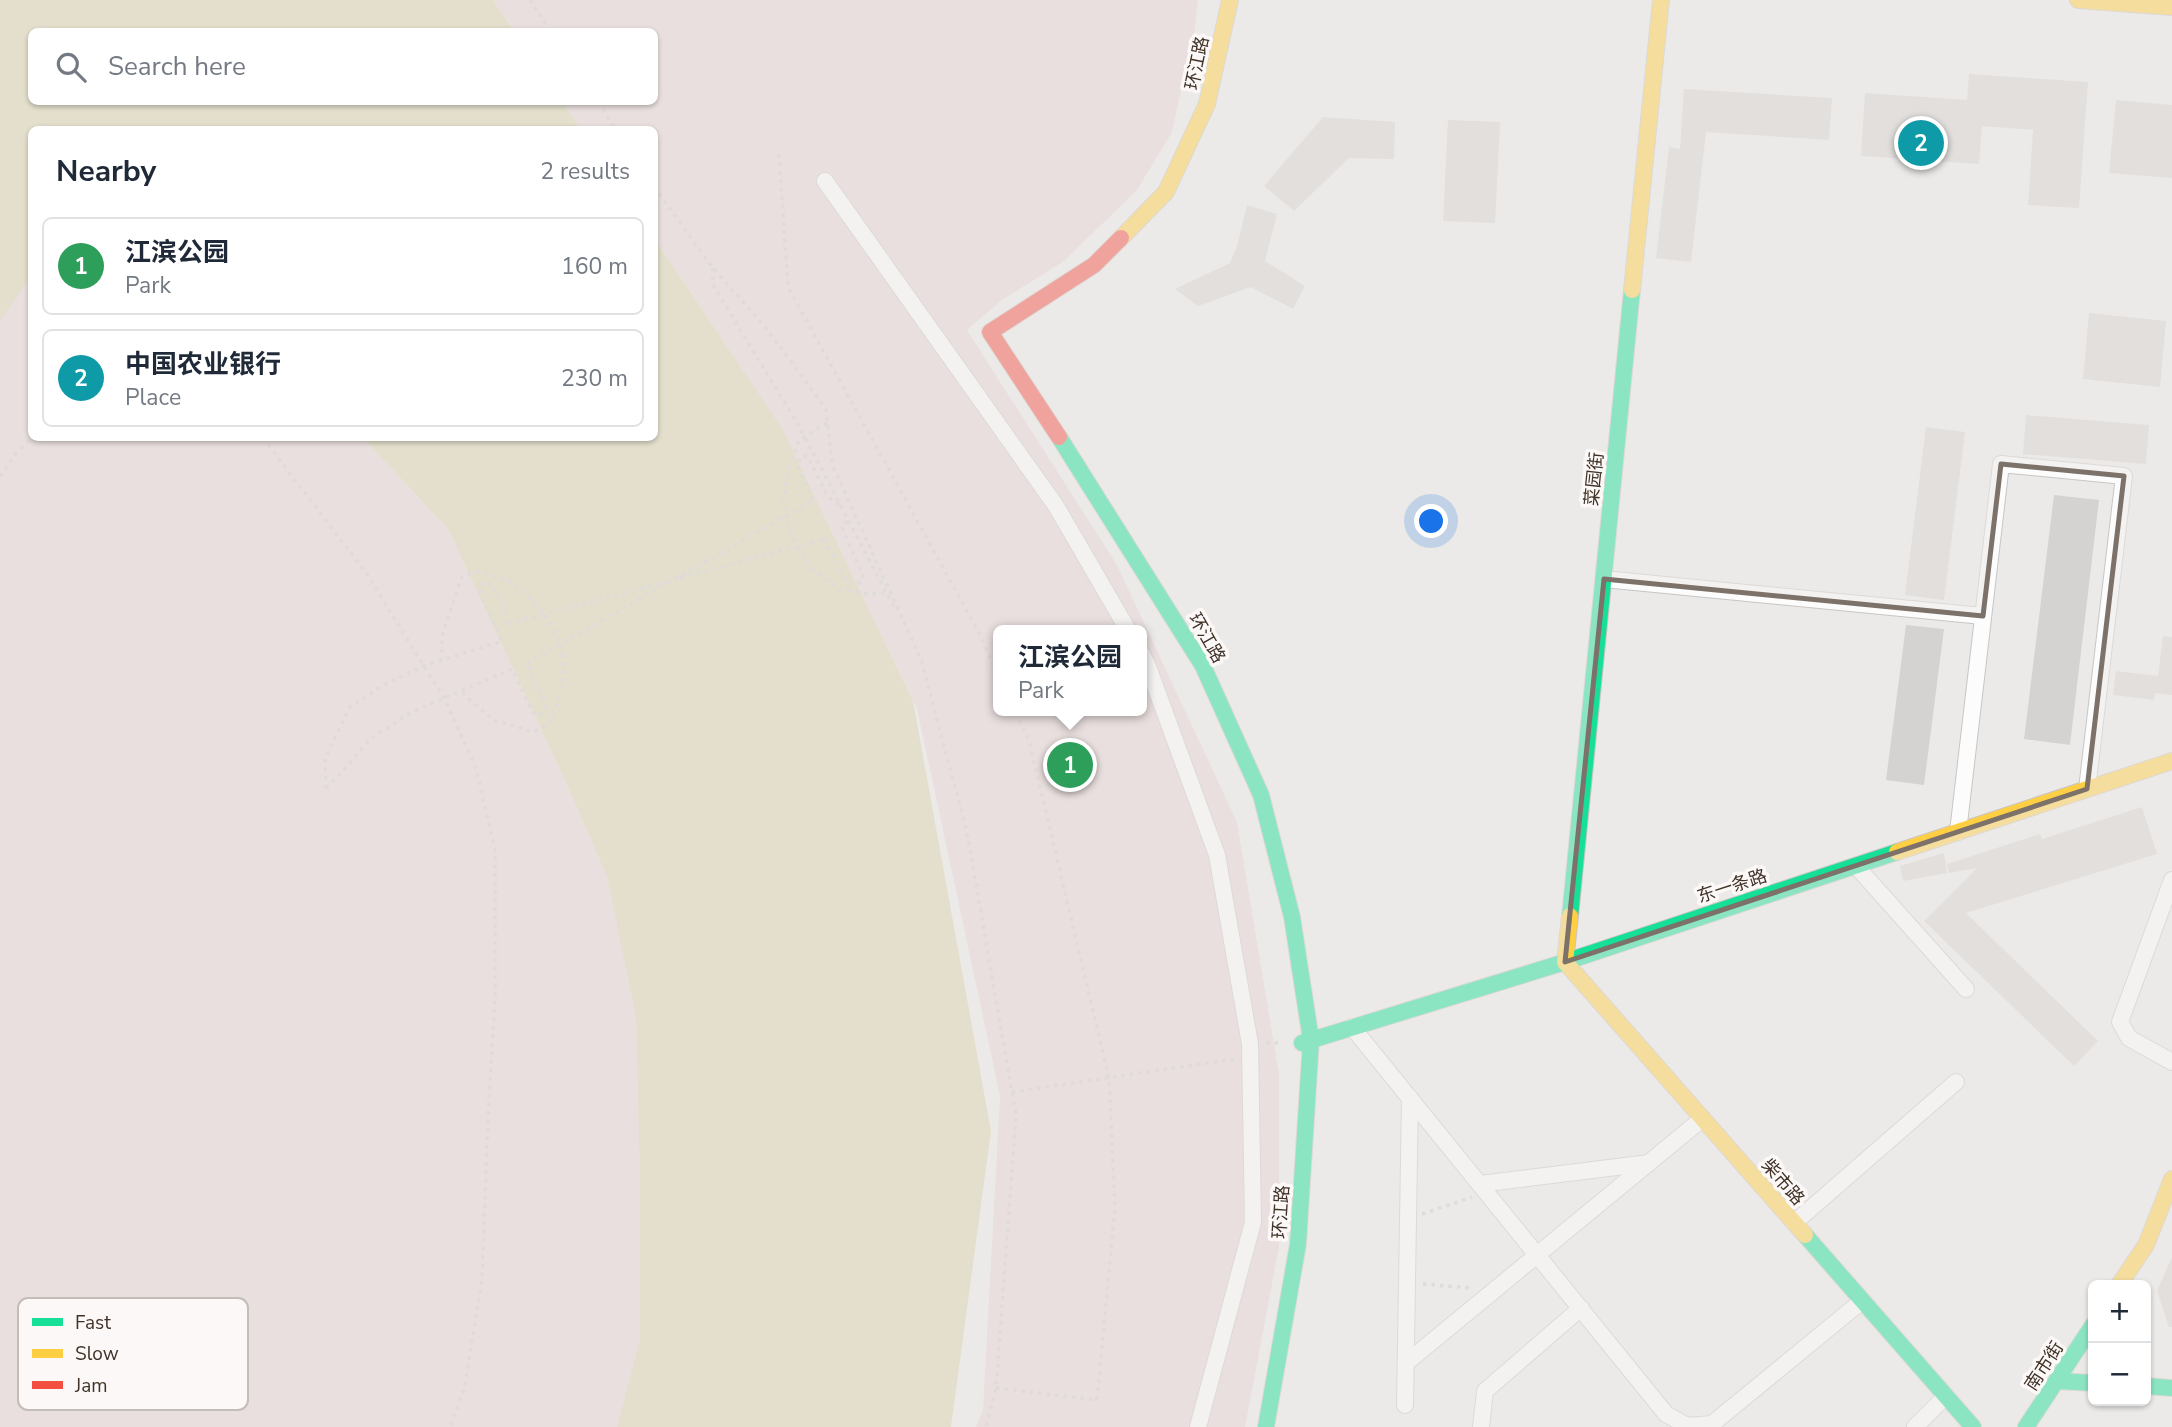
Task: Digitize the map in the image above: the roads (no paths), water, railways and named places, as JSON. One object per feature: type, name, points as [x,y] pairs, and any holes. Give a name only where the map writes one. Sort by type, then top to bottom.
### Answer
[{"type":"street","name":"环江路","points":[[1230,0],[1208,104],[1166,192],[1094,265],[990,332],[1102,503],[1203,666],[1261,795],[1292,917],[1307,1041],[1298,1244],[1266,1427]]},
{"type":"street","name":"菜园街","points":[[1564,962],[1661,0]]},
{"type":"street","points":[[2078,0],[2172,7]]},
{"type":"street","points":[[825,181],[1056,506],[1125,625]]},
{"type":"street","points":[[1958,832],[2001,464],[2124,476],[2087,789]]},
{"type":"street","points":[[1604,579],[1983,616]]},
{"type":"street","points":[[1147,664],[1217,855],[1251,1050],[1253,1222],[1198,1427]]},
{"type":"street","name":"东一条路","points":[[1307,1041],[1564,962],[2172,761]]},
{"type":"street","points":[[1856,866],[1966,989]]},
{"type":"street","points":[[2172,880],[2120,1022],[2129,1038],[2172,1062]]},
{"type":"street","name":"柴市路","points":[[1564,962],[1973,1427]]},
{"type":"street","points":[[1352,1027],[1665,1414],[1687,1426],[1712,1424],[1862,1301]]},
{"type":"street","points":[[1794,1223],[1956,1082]]},
{"type":"street","points":[[1405,1405],[1410,1098]]},
{"type":"street","points":[[1406,1363],[1702,1119]]},
{"type":"street","points":[[1484,1188],[1649,1163]]},
{"type":"street","points":[[2122,1280],[2146,1245],[2172,1179]]},
{"type":"street","points":[[1481,1427],[1485,1391],[1581,1308]]},
{"type":"street","name":"南市街","points":[[2026,1427],[2088,1333]]},
{"type":"street","points":[[2057,1381],[2088,1383]]},
{"type":"street","points":[[2151,1386],[2172,1388]]},
{"type":"street","points":[[1915,1427],[1946,1396]]},
{"type":"place","name":"中国农业银行","points":[[1921,143]]},
{"type":"place","name":"江滨公园","points":[[1070,765]]}]
